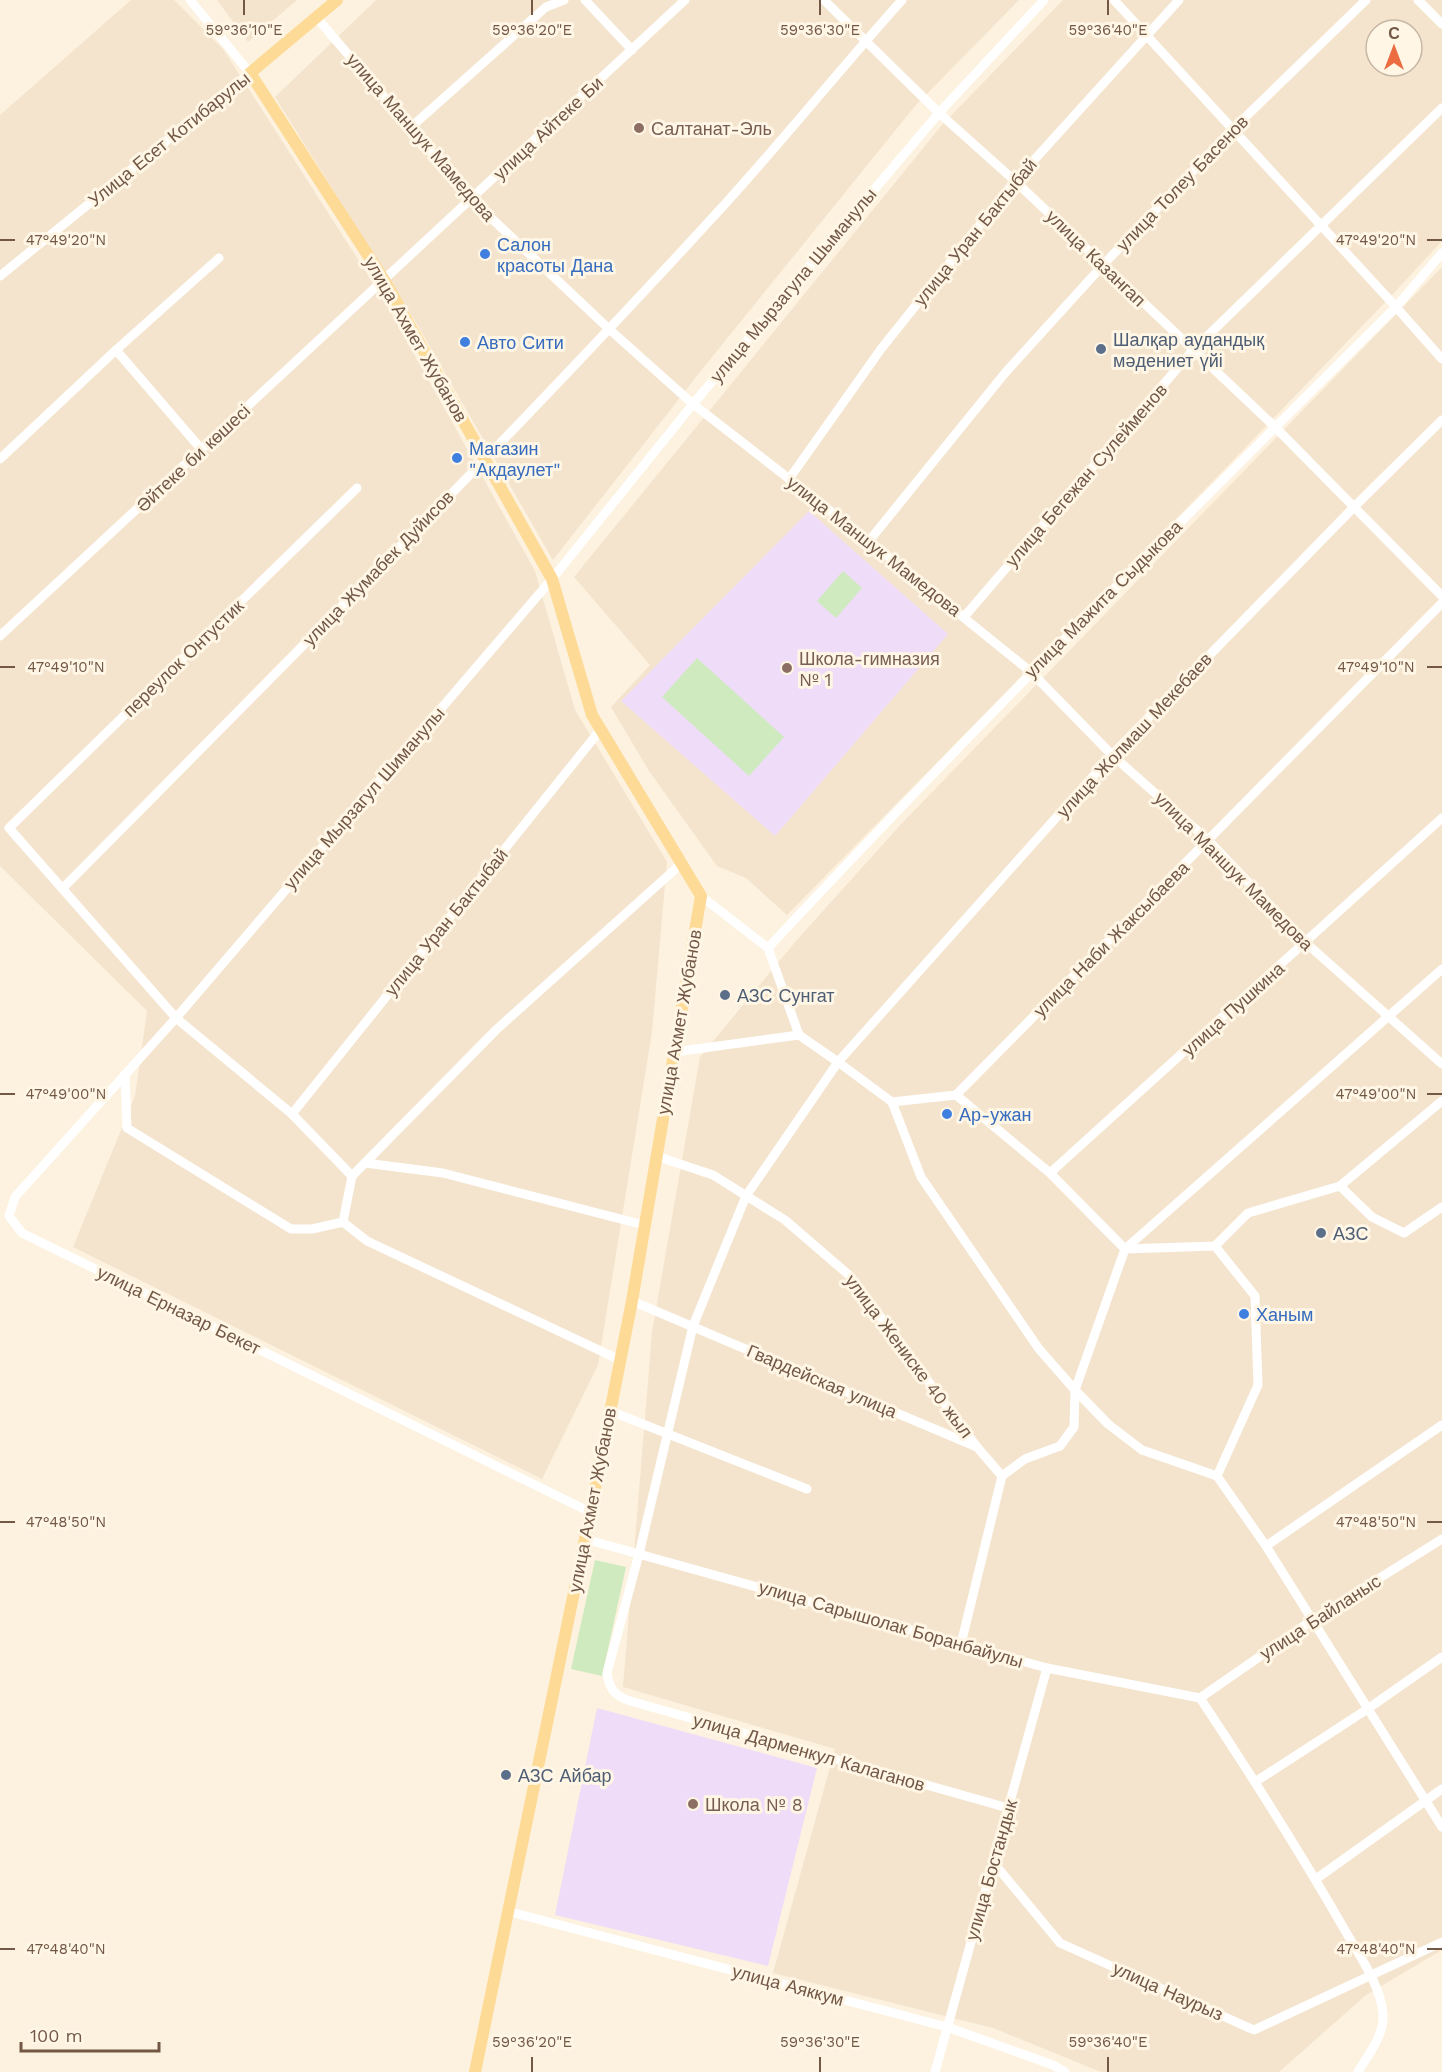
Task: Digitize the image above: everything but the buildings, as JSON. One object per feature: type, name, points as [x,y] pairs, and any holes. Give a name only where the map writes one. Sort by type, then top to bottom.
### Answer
[{"type":"main road","name":"Улица Есет Котибарулы","points":[[250,73],[337,0]]},
{"type":"main road","name":"улица Ахмет Жубанов","points":[[250,73],[384,280],[552,579],[592,714],[701,896],[632,1301],[475,2072]]},
{"type":"street","points":[[190,0],[250,73]]},
{"type":"street","points":[[410,128],[546,7],[564,0]]},
{"type":"street","points":[[585,0],[632,50]]},
{"type":"street","name":"улица Айтеке Би","points":[[384,280],[686,0]]},
{"type":"street","name":"улица Казангап","points":[[824,0],[939,113],[1015,181],[1275,428],[1442,596]]},
{"type":"street","name":"улица Жумабек Дуйисов","points":[[63,888],[327,622],[609,329],[727,201],[902,0]]},
{"type":"street","name":"улица Мырзагула Шыманулы","points":[[552,579],[693,404],[939,113],[1044,0]]},
{"type":"street","points":[[1114,0],[1442,359]]},
{"type":"street","name":"улица Уран Бактыбай","points":[[789,479],[881,349],[1015,181],[1179,0]]},
{"type":"street","name":"улица Толеу Басенов","points":[[869,541],[1005,373],[1103,265],[1232,130],[1366,0]]},
{"type":"street","points":[[1418,0],[1442,24]]},
{"type":"street","name":"улица Маншук Мамедова","points":[[317,18],[472,200],[609,329],[693,404],[869,541],[1031,672],[1112,754],[1208,840],[1306,943],[1442,1064]]},
{"type":"street","name":"Улица Есет Котибарулы","points":[[0,276],[250,73]]},
{"type":"street","name":"улица Бегежан Сулейменов","points":[[964,617],[1193,350],[1442,108]]},
{"type":"street","name":"улица Мажита Сыдыкова","points":[[768,948],[1031,672],[1396,307],[1442,253]]},
{"type":"street","points":[[0,459],[116,350],[219,258]]},
{"type":"street","name":"Әйтеке би көшесі","points":[[0,636],[384,280]]},
{"type":"street","points":[[116,350],[202,450]]},
{"type":"street","name":"улица Жолмаш Мекебаев","points":[[613,1692],[608,1684],[607,1673],[639,1554],[693,1326],[746,1196],[838,1062],[1112,754],[1442,420]]},
{"type":"street","name":"переулок Онтустик","points":[[63,888],[9,828],[357,488]]},
{"type":"street","name":"улица Мырзагул Шиманулы","points":[[176,1018],[552,579]]},
{"type":"street","name":"улица Наби Жаксыбаева","points":[[956,1095],[1442,603]]},
{"type":"street","name":"улица Уран Бактыбай","points":[[292,1114],[601,729]]},
{"type":"street","name":"улица Пушкина","points":[[1050,1173],[1442,818]]},
{"type":"street","points":[[342,1222],[352,1176],[497,1029],[681,864]]},
{"type":"street","points":[[63,888],[176,1018],[292,1114],[352,1176]]},
{"type":"street","points":[[701,896],[768,948],[799,1035],[892,1102],[921,1177],[1039,1349],[1075,1390],[1108,1424],[1142,1450],[1217,1476],[1266,1546],[1366,1710],[1442,1827]]},
{"type":"street","points":[[961,1644],[1002,1476],[1025,1459],[1060,1446],[1074,1427],[1075,1390],[1125,1249],[1442,969]]},
{"type":"street","name":"улица Ерназар Бекет","points":[[176,1018],[15,1197],[9,1216],[22,1233],[590,1512]]},
{"type":"street","points":[[674,1052],[799,1035]]},
{"type":"street","points":[[125,1074],[127,1128],[291,1229],[312,1229],[342,1222]]},
{"type":"street","points":[[892,1102],[956,1095],[1050,1173],[1125,1249],[1215,1246],[1248,1213],[1340,1186],[1442,1101]]},
{"type":"street","name":"улица Жениске 40 жыл","points":[[656,1156],[713,1175],[785,1220],[850,1276],[978,1447]]},
{"type":"street","points":[[365,1163],[442,1173],[644,1225]]},
{"type":"street","points":[[1340,1186],[1372,1217],[1404,1233],[1442,1207]]},
{"type":"street","points":[[342,1222],[367,1241],[620,1360]]},
{"type":"street","points":[[1215,1246],[1255,1296],[1258,1385],[1217,1476]]},
{"type":"street","name":"Гвардейская улица","points":[[632,1301],[978,1447],[1002,1476]]},
{"type":"street","points":[[610,1411],[807,1489]]},
{"type":"street","points":[[1266,1546],[1442,1425]]},
{"type":"street","name":"улица Сарышолак Боранбайулы","points":[[585,1539],[1047,1668],[1200,1698]]},
{"type":"street","name":"улица Байланыс","points":[[1200,1698],[1311,1621],[1442,1539]]},
{"type":"street","points":[[1255,1782],[1366,1710],[1442,1657]]},
{"type":"street","name":"улица Бостандык","points":[[935,2072],[1047,1668]]},
{"type":"street","name":"улица Дарменкул Калаганов","points":[[613,1692],[620,1698],[630,1701],[1008,1808]]},
{"type":"street","points":[[1200,1698],[1316,1879],[1371,1976],[1383,2015],[1380,2034],[1358,2072]]},
{"type":"street","points":[[1316,1879],[1442,1789]]},
{"type":"street","name":"улица Наурыз","points":[[993,1862],[1060,1943],[1254,2030],[1442,1942]]},
{"type":"street","name":"улица Аяккум","points":[[507,1911],[947,2027],[1053,2065],[1065,2072]]},
{"type":"shaded area","points":[[131,0],[174,0],[223,49],[384,300],[535,571],[575,710],[667,862],[652,1032],[598,1365],[542,1479],[73,1247],[135,1096],[147,1011],[0,866],[0,115]]},
{"type":"shaded area","points":[[217,0],[297,0],[248,42]]},
{"type":"shaded area","points":[[376,0],[1019,0],[915,106],[704,367],[553,560],[415,321],[275,97]]},
{"type":"shaded area","points":[[1063,0],[1442,0],[1442,241],[1219,475],[787,915],[746,878],[717,866],[649,771],[611,707],[650,665],[574,577],[942,125]]},
{"type":"shaded area","points":[[1442,267],[1442,1950],[1366,1995],[1279,2072],[1101,2072],[993,2028],[773,1973],[835,1749],[623,1687],[652,1332],[700,1057],[796,941],[904,821]]},
{"type":"shaded area","name":"Школа-гимназия № 1","points":[[809,511],[948,634],[775,836],[621,701]]},
{"type":"shaded area","name":"Школа № 8","points":[[597,1708],[817,1768],[768,1966],[555,1915]]},
{"type":"green space","points":[[843,571],[862,588],[836,618],[817,601]]},
{"type":"green space","points":[[697,658],[784,737],[749,776],[662,697]]},
{"type":"green space","points":[[595,1560],[626,1567],[602,1676],[571,1669]]},
{"type":"place","name":"Салтанат-Эль","points":[[639,128]]},
{"type":"place","name":"Салон красоты Дана","points":[[485,254]]},
{"type":"place","name":"Авто Сити","points":[[465,342]]},
{"type":"place","name":"Шалқар аудандық мәдениет үйі","points":[[1101,349]]},
{"type":"place","name":"Магазин \"Акдаулет\"","points":[[457,458]]},
{"type":"place","name":"Школа-гимназия № 1","points":[[787,668]]},
{"type":"place","name":"АЗС Сунгат","points":[[725,995]]},
{"type":"place","name":"Ар-ужан","points":[[947,1114]]},
{"type":"place","name":"АЗС","points":[[1321,1233]]},
{"type":"place","name":"Ханым","points":[[1244,1314]]},
{"type":"place","name":"АЗС Айбар","points":[[506,1775]]},
{"type":"place","name":"Школа № 8","points":[[693,1804]]}]
